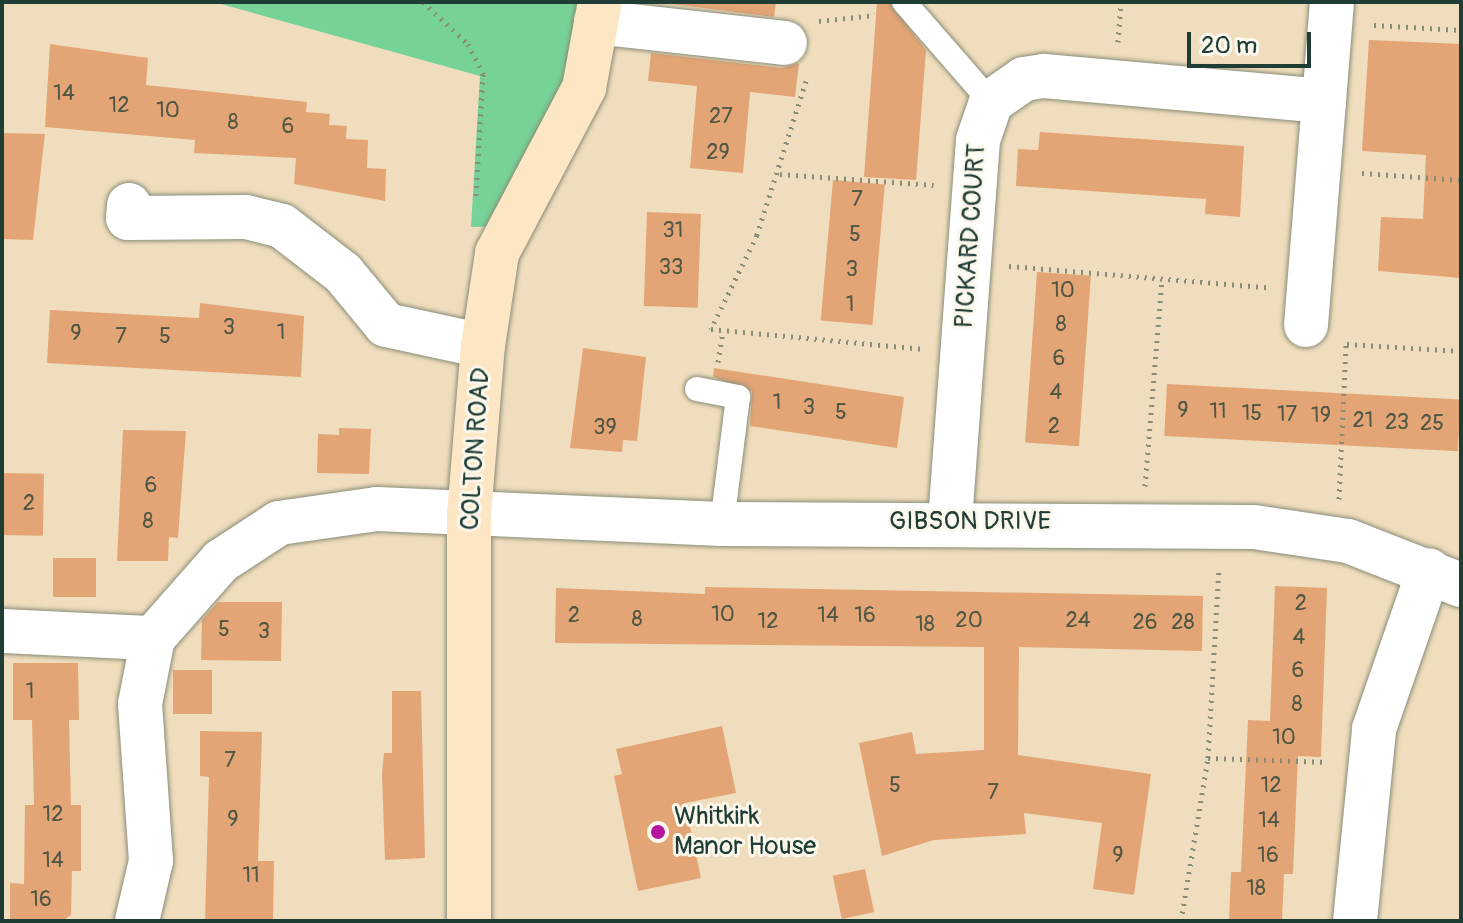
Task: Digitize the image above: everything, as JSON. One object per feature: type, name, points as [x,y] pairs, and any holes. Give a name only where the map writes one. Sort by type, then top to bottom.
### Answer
[{"type":"street","name":"COLTON ROAD","points":[[469,921],[469,515],[483,346],[497,253],[584,88],[598,12]]},
{"type":"street","points":[[598,12],[803,49]]},
{"type":"street","points":[[1306,307],[1331,12]]},
{"type":"street","points":[[991,102],[1024,79],[1044,76],[1324,101]]},
{"type":"street","name":"PICKARD COURT","points":[[950,521],[974,187],[982,120],[991,102]]},
{"type":"street","points":[[129,205],[128,218],[246,217],[282,226],[343,273],[386,325],[483,346]]},
{"type":"street","name":"GIBSON DRIVE","points":[[153,638],[221,561],[279,523],[377,509],[722,524],[950,521],[1220,526],[1337,540],[1445,578]]},
{"type":"street","points":[[1355,921],[1374,729],[1445,578]]},
{"type":"street","points":[[2,631],[153,638],[140,704],[151,861],[137,921]]},
{"type":"lane","points":[[904,4],[991,102]]},
{"type":"lane","points":[[697,389],[738,397],[722,524]]},
{"type":"path","points":[[423,2],[468,44],[483,74],[474,226],[497,253]]},
{"type":"path","points":[[904,4],[866,18],[826,17],[803,49],[780,174],[711,329],[962,353]]},
{"type":"path","points":[[1331,12],[1461,30]]},
{"type":"path","points":[[1319,171],[1461,180]]},
{"type":"path","points":[[780,174],[974,187]]},
{"type":"path","points":[[968,262],[1162,280],[1306,307],[1346,344],[1461,351]]},
{"type":"path","points":[[1142,524],[1162,280]]},
{"type":"path","points":[[1337,540],[1346,344]]},
{"type":"path","points":[[1181,921],[1208,758],[1220,526]]},
{"type":"path","points":[[1208,758],[1370,763]]},
{"type":"green space","points":[[214,2],[600,2],[510,226],[471,227],[480,76]]},
{"type":"building","points":[[656,2],[776,2],[774,17]]},
{"type":"building","points":[[877,2],[889,2],[926,50],[916,180],[864,177]]},
{"type":"building","points":[[1369,40],[1461,44],[1461,278],[1378,271],[1381,217],[1423,219],[1426,155],[1362,151]]},
{"type":"building","points":[[50,44],[148,58],[146,85],[307,102],[306,112],[330,114],[329,125],[347,126],[346,139],[368,140],[367,168],[386,169],[385,201],[294,184],[296,158],[194,153],[195,140],[45,127]]},
{"type":"building","points":[[651,53],[782,68],[799,63],[795,97],[750,92],[743,173],[690,168],[697,86],[648,81]]},
{"type":"building","points":[[1040,132],[1244,146],[1240,217],[1205,214],[1206,199],[1016,186],[1018,149],[1038,150]]},
{"type":"building","points":[[2,133],[45,134],[33,240],[2,239]]},
{"type":"building","points":[[833,180],[885,185],[873,325],[821,320]]},
{"type":"building","points":[[647,212],[701,214],[698,308],[644,306]]},
{"type":"building","points":[[1037,272],[1091,276],[1079,446],[1025,443]]},
{"type":"building","points":[[200,303],[304,316],[301,377],[47,363],[50,310],[199,318]]},
{"type":"building","points":[[583,348],[646,357],[637,441],[623,440],[622,452],[570,448]]},
{"type":"building","points":[[714,368],[904,397],[897,448],[750,426],[752,391],[713,377]]},
{"type":"building","points":[[1167,384],[1461,399],[1458,451],[1164,436]]},
{"type":"building","points":[[339,428],[371,429],[369,474],[317,473],[318,434],[339,435]]},
{"type":"building","points":[[123,430],[186,431],[178,538],[169,537],[168,561],[117,561]]},
{"type":"building","points":[[2,473],[44,474],[43,536],[2,535]]},
{"type":"building","points":[[53,558],[96,558],[96,597],[53,597]]},
{"type":"building","points":[[1275,586],[1327,588],[1321,757],[1298,756],[1293,874],[1284,874],[1282,921],[1229,921],[1231,872],[1241,872],[1248,720],[1270,721]]},
{"type":"building","points":[[705,587],[1203,596],[1202,651],[1019,647],[1018,755],[1151,774],[1134,895],[1093,889],[1102,823],[1024,813],[1026,834],[934,840],[882,856],[859,743],[912,732],[916,754],[984,750],[984,647],[555,643],[556,588],[705,594]]},
{"type":"building","points":[[218,602],[282,602],[281,661],[201,660],[202,620]]},
{"type":"building","points":[[13,663],[78,663],[79,720],[69,720],[71,805],[81,805],[81,871],[72,871],[71,915],[62,921],[10,921],[10,883],[24,884],[25,805],[34,805],[32,720],[13,720]]},
{"type":"building","points":[[173,670],[212,670],[212,714],[173,714]]},
{"type":"building","points":[[392,691],[421,691],[425,858],[385,860],[382,774],[384,753],[392,753]]},
{"type":"building","name":"Whitkirk Manor House","points":[[722,726],[736,793],[685,803],[701,878],[638,891],[614,776],[622,774],[616,749]]},
{"type":"building","points":[[200,731],[262,732],[258,861],[274,861],[273,921],[205,921],[209,777],[200,776]]},
{"type":"building","points":[[865,869],[874,912],[842,919],[833,876]]},
{"type":"place","name":"Whitkirk Manor House","points":[[658,832]]}]
